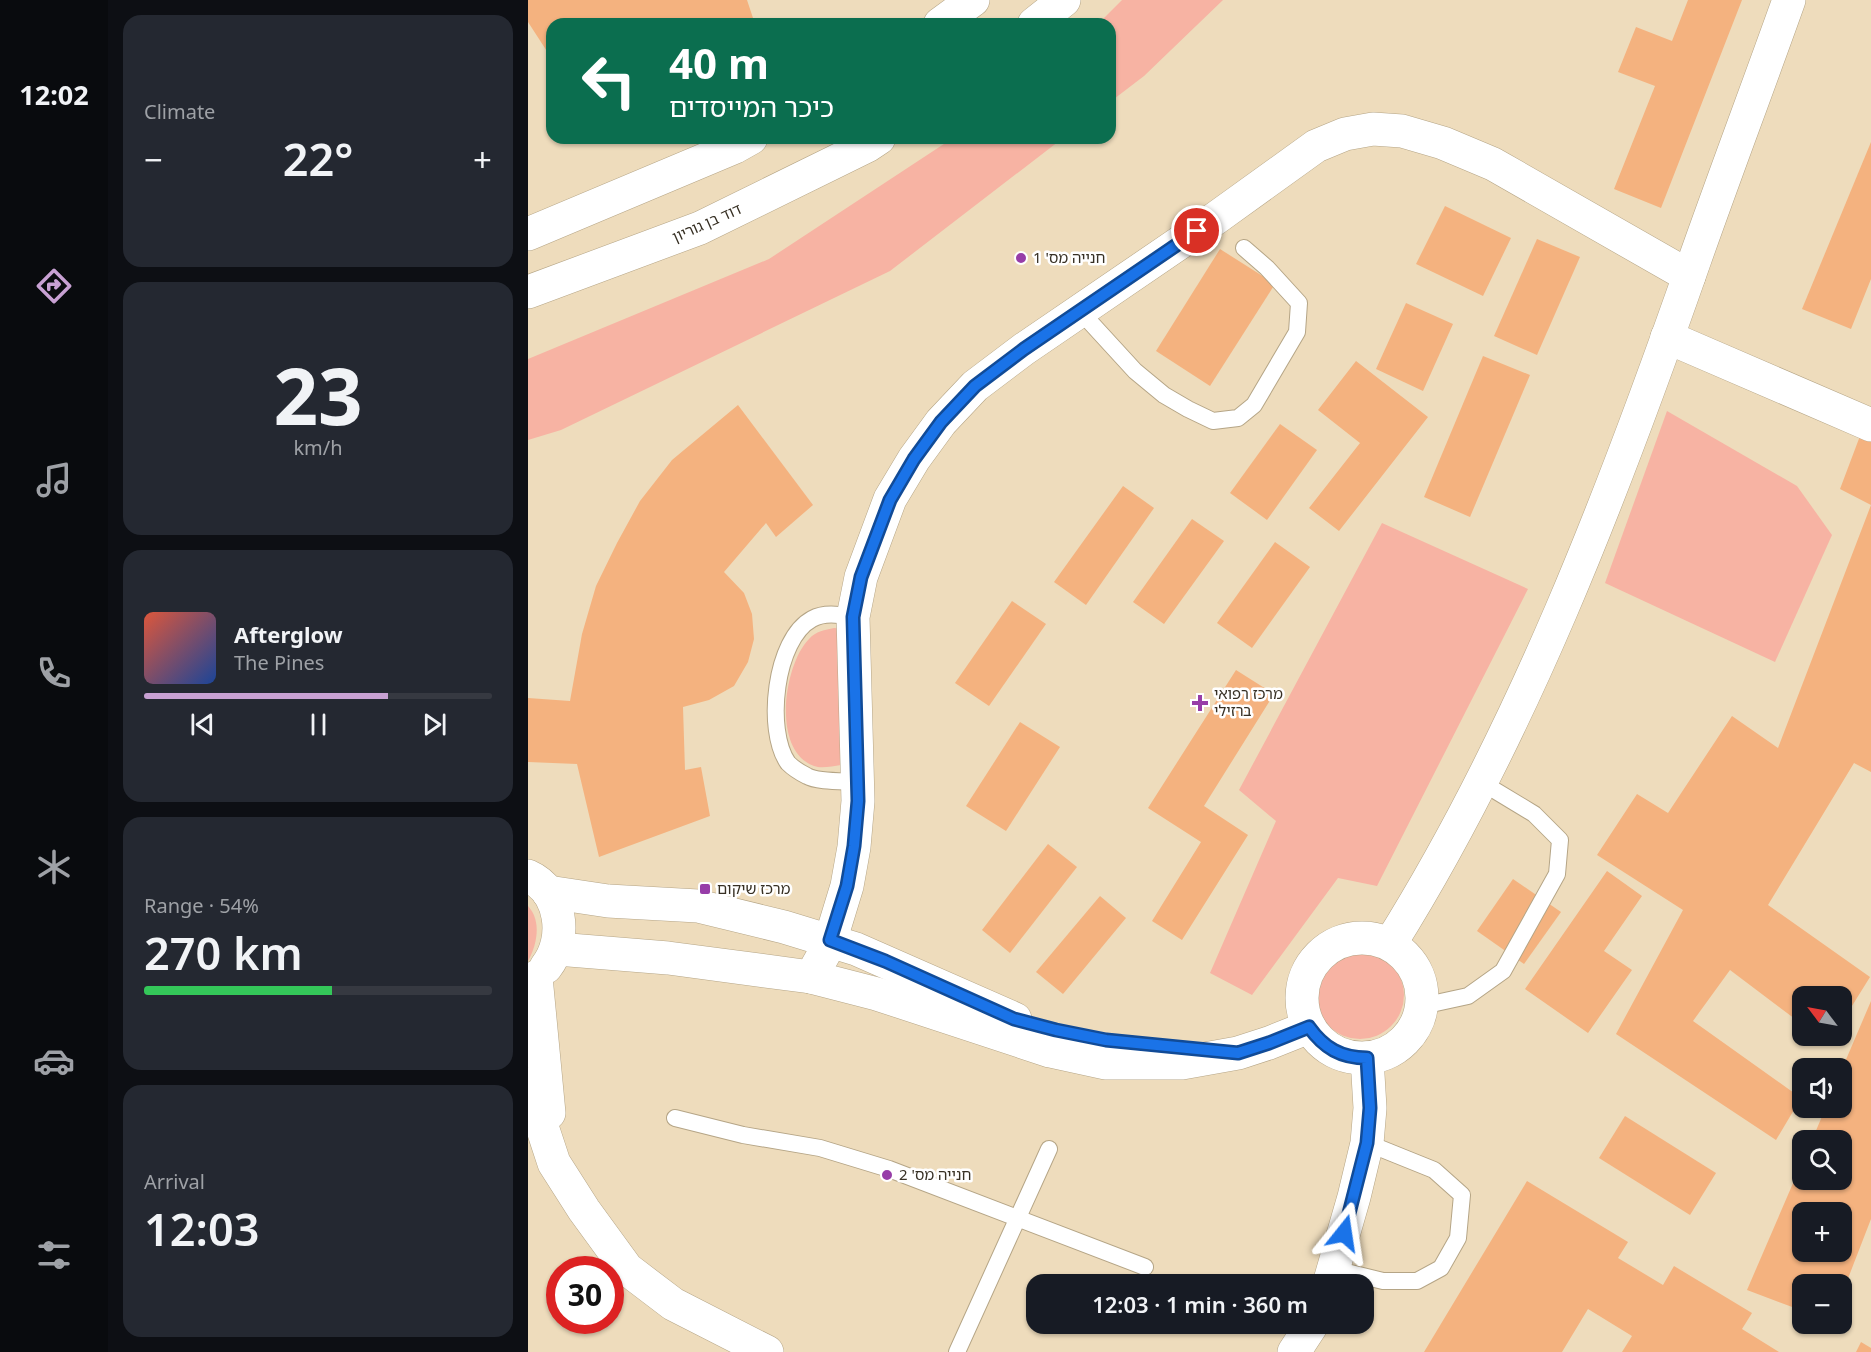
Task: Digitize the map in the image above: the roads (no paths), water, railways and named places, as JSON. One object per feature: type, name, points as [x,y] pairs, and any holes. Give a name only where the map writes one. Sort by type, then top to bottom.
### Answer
[{"type":"street","points":[[948,18],[973,0]]},
{"type":"street","points":[[1042,18],[1064,0]]},
{"type":"street","points":[[1390,944],[1481,782],[1559,613],[1612,488],[1789,0]]},
{"type":"street","points":[[812,977],[830,940],[847,886],[854,846],[858,801],[853,617],[861,577],[890,500],[941,422],[975,386],[1024,349],[1216,218],[1316,146],[1345,135],[1372,129],[1402,131],[1493,164],[1689,276]]},
{"type":"street","points":[[528,234],[740,144]]},
{"type":"street","name":"דוד בן גוריון","points":[[528,292],[700,228],[870,144]]},
{"type":"street","points":[[1668,337],[1871,424]]},
{"type":"street","points":[[538,884],[608,901],[698,906],[830,940],[885,961],[1014,1019],[1056,1030],[1106,1040],[1238,1053]]},
{"type":"street","points":[[538,884],[557,910],[560,929],[556,948],[548,964],[532,980],[554,1163]]},
{"type":"street","points":[[1352,938],[1372,938],[1390,944],[1405,955],[1416,970],[1422,987],[1422,1006],[1418,1021],[1397,1047],[1383,1055],[1353,1058],[1327,1048],[1309,1027],[1302,1009],[1302,989],[1307,971],[1319,955],[1334,944],[1352,938]]},
{"type":"street","points":[[556,948],[668,958],[812,977],[877,994],[1050,1051],[1105,1062],[1182,1063],[1238,1053],[1309,1027]]},
{"type":"street","points":[[1333,1274],[1367,1143],[1370,1108],[1367,1058]]},
{"type":"street","points":[[528,1084],[554,1163],[584,1210],[627,1269],[673,1304],[767,1352]]},
{"type":"street","points":[[1294,1352],[1306,1334]]},
{"type":"lane","points":[[1080,311],[1135,371],[1164,395],[1213,421],[1238,418],[1254,405],[1297,332],[1299,303],[1267,268],[1244,248]]},
{"type":"lane","points":[[853,617],[833,614],[812,619],[796,634],[785,655],[777,681],[776,712],[779,744],[789,764],[808,777],[857,782]]},
{"type":"lane","points":[[1422,1006],[1468,996],[1503,970],[1557,874],[1560,840],[1534,814],[1481,782]]},
{"type":"lane","points":[[675,1118],[743,1134],[820,1148],[889,1169],[1145,1267]]},
{"type":"lane","points":[[1367,1143],[1434,1170],[1462,1195],[1458,1238],[1441,1268],[1417,1281],[1374,1280]]},
{"type":"lane","points":[[957,1352],[1049,1149]]},
{"type":"place","name":"חנייה מס' 1","points":[[1021,258]]},
{"type":"place","name":"מרכז רפואי ברזילי","points":[[1200,703]]},
{"type":"place","name":"מרכז שיקום","points":[[705,889]]},
{"type":"place","name":"חנייה מס' 2","points":[[887,1175]]}]
